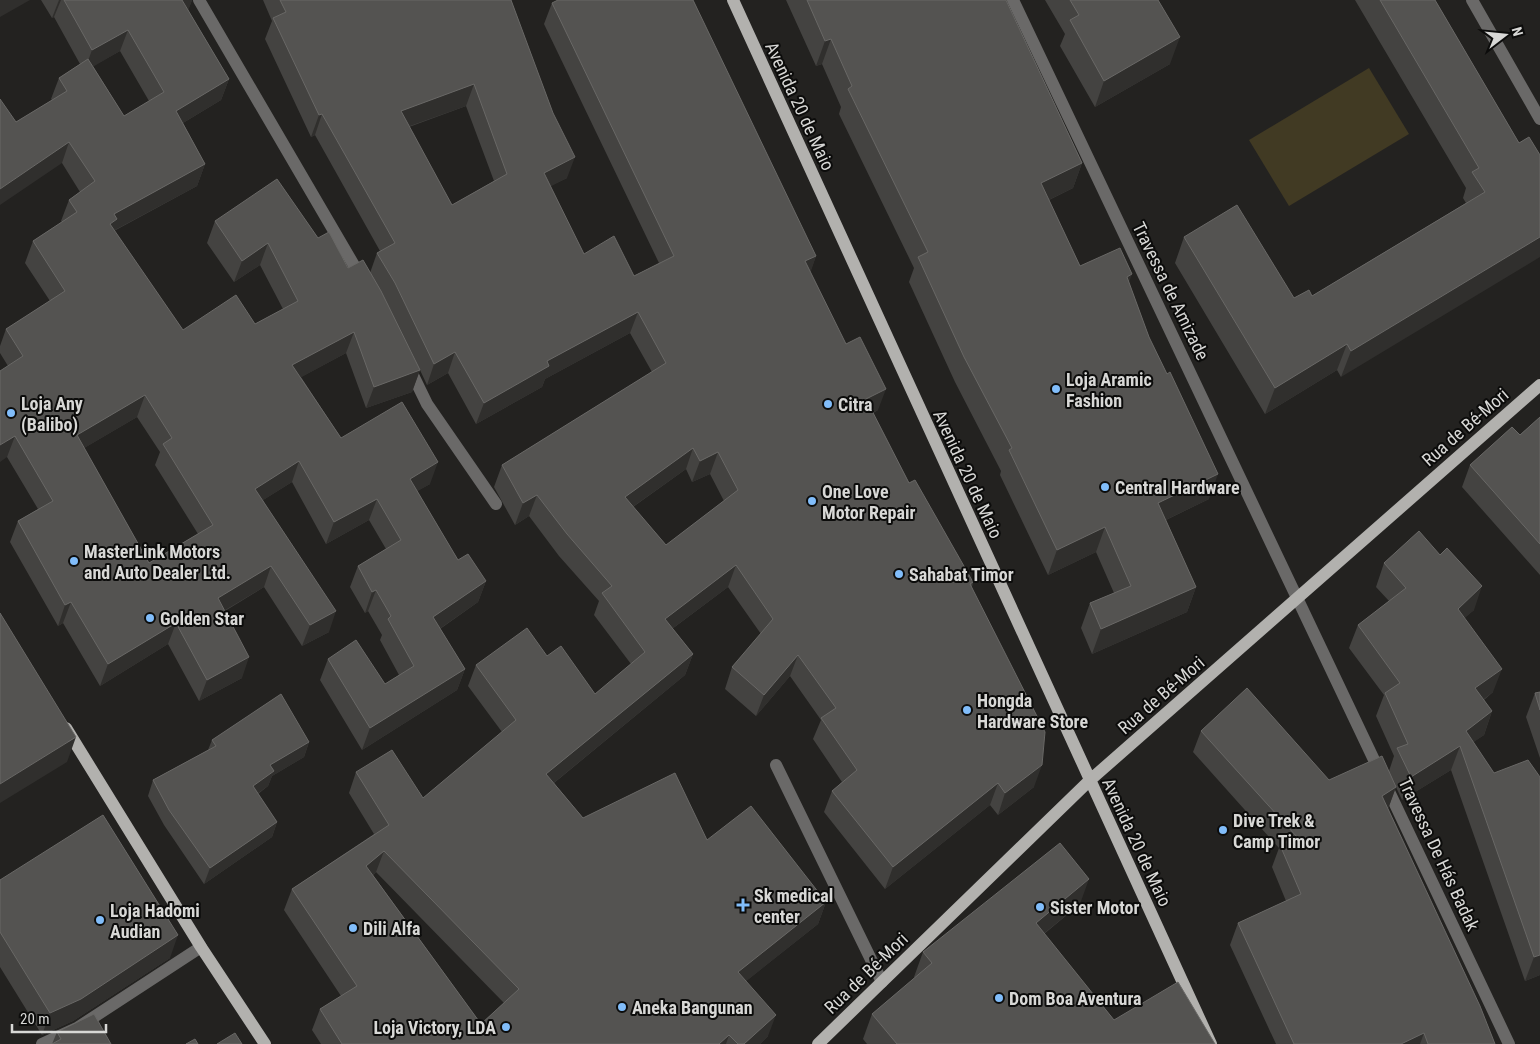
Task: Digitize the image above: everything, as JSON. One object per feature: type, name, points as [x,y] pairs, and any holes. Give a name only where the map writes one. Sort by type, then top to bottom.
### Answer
[{"type":"main road","name":"Avenida 20 de Maio","points":[[733,0],[1211,1044]]},
{"type":"main road","name":"Rua de Bé-Mori","points":[[818,1044],[1089,781],[1540,385]]},
{"type":"main road","points":[[57,713],[201,947],[265,1044]]},
{"type":"street","points":[[199,0],[370,292]]},
{"type":"street","name":"Travessa de Amizade","points":[[1013,0],[1298,597]]},
{"type":"street","points":[[1472,0],[1540,119]]},
{"type":"street","points":[[401,351],[427,404],[496,504]]},
{"type":"street","name":"Travessa De Hás Badak","points":[[1298,597],[1509,1044]]},
{"type":"street","points":[[776,765],[882,982]]},
{"type":"street","points":[[42,1044],[78,1028],[201,947]]},
{"type":"shaded area","points":[[1369,68],[1409,134],[1289,206],[1249,140]]},
{"type":"building","points":[[64,0],[182,0],[229,79],[176,111],[205,164],[114,214],[117,219],[110,224],[183,330],[236,295],[255,324],[298,301],[268,243],[242,261],[215,221],[277,179],[318,238],[329,232],[348,268],[363,260],[381,291],[420,370],[374,387],[354,332],[292,365],[341,438],[402,402],[438,462],[410,479],[458,560],[468,554],[486,581],[433,617],[465,669],[370,728],[328,659],[356,640],[385,684],[414,666],[388,619],[391,616],[376,590],[372,592],[358,566],[401,540],[377,499],[334,522],[299,461],[255,489],[336,611],[310,625],[271,566],[218,598],[249,657],[207,680],[176,623],[108,664],[71,602],[65,605],[18,521],[53,501],[15,436],[0,445],[0,371],[23,356],[6,329],[65,291],[33,241],[77,212],[69,200],[95,181],[69,142],[0,189],[0,99],[16,122],[67,91],[59,78],[88,59],[124,116],[164,92],[128,30],[92,50]],"holes":[[[145,395],[172,438],[163,444],[213,525],[149,563],[77,435]]]},
{"type":"building","points":[[280,0],[511,0],[553,113],[575,157],[544,173],[584,254],[614,236],[634,276],[674,256],[552,3],[558,0],[693,0],[816,256],[805,261],[846,344],[860,337],[886,389],[866,399],[909,483],[915,480],[973,582],[970,584],[1045,732],[1042,765],[1005,793],[998,783],[893,867],[832,791],[857,770],[821,718],[836,708],[798,655],[764,695],[732,667],[773,619],[736,565],[665,619],[693,654],[546,774],[583,818],[675,773],[707,840],[751,806],[826,902],[738,972],[776,1015],[744,1044],[738,1044],[729,1035],[719,1044],[342,1044],[320,1009],[357,986],[292,889],[389,825],[356,772],[392,750],[423,798],[516,720],[476,665],[527,628],[547,656],[561,646],[595,694],[645,652],[602,593],[612,586],[567,534],[537,495],[523,503],[502,465],[666,363],[638,312],[547,361],[549,366],[484,403],[455,352],[434,364],[395,283],[377,253],[395,243],[322,114],[319,115],[273,18],[286,12]],"holes":[[[474,84],[507,174],[452,205],[401,111]],[[693,448],[700,461],[718,452],[738,490],[666,545],[625,497]],[[384,851],[519,989],[481,1024],[366,866]]]},
{"type":"building","points":[[807,0],[1006,0],[1082,163],[1041,183],[1080,266],[1120,248],[1132,274],[1127,277],[1149,337],[1167,374],[1170,372],[1218,474],[1158,503],[1196,587],[1101,629],[1090,603],[1131,586],[1105,527],[1057,550],[1009,450],[1012,448],[964,357],[918,257],[928,252],[848,89],[852,86],[831,39],[825,41]]},
{"type":"building","points":[[1070,0],[1158,0],[1180,37],[1104,81],[1070,20],[1079,15]]},
{"type":"building","points":[[1380,0],[1435,0],[1519,143],[1529,137],[1540,155],[1540,237],[1351,351],[1347,344],[1275,388],[1184,237],[1237,205],[1294,298],[1309,290],[1312,296],[1485,192],[1472,172],[1479,168]]},
{"type":"building","points":[[1540,417],[1540,544],[1470,465],[1512,427],[1520,435]]},
{"type":"building","points":[[1419,531],[1440,555],[1447,548],[1482,586],[1458,609],[1502,669],[1475,688],[1492,711],[1466,731],[1494,773],[1528,760],[1540,777],[1540,955],[1534,957],[1460,746],[1411,777],[1397,748],[1408,744],[1385,693],[1400,683],[1358,625],[1406,588],[1384,563]]},
{"type":"building","points":[[0,613],[76,737],[0,784]]},
{"type":"building","points":[[1247,688],[1329,780],[1382,756],[1396,787],[1382,796],[1480,1006],[1495,1044],[1428,1044],[1424,1033],[1401,1044],[1294,1044],[1238,923],[1301,894],[1280,845],[1297,837],[1201,731]]},
{"type":"building","points":[[1540,692],[1540,710],[1535,693]]},
{"type":"building","points":[[281,694],[309,742],[270,765],[274,771],[253,786],[277,822],[210,868],[169,810],[153,780],[216,746],[212,740]]},
{"type":"building","points":[[103,815],[178,935],[81,999],[50,1013],[0,932],[0,880]]},
{"type":"building","points":[[1060,843],[1089,879],[1036,923],[1114,1020],[1178,982],[1215,1044],[897,1044],[872,1014],[932,963],[923,952]]},
{"type":"building","points":[[94,1014],[111,1044],[52,1044],[61,1039],[57,1032]]},
{"type":"building","points":[[235,1033],[242,1044],[217,1044]]},
{"type":"building","points":[[195,1039],[198,1044],[186,1044]]},
{"type":"place","name":"Loja Aramic Fashion","points":[[1056,389]]},
{"type":"place","name":"Citra","points":[[828,404]]},
{"type":"place","name":"Loja Any (Balibo)","points":[[11,413]]},
{"type":"place","name":"Central Hardware","points":[[1105,487]]},
{"type":"place","name":"One Love Motor Repair","points":[[812,501]]},
{"type":"place","name":"MasterLink Motors and Auto Dealer Ltd.","points":[[74,561]]},
{"type":"place","name":"Sahabat Timor","points":[[899,574]]},
{"type":"place","name":"Golden Star","points":[[150,618]]},
{"type":"place","name":"Hongda Hardware Store","points":[[967,710]]},
{"type":"place","name":"Dive Trek & Camp Timor","points":[[1223,830]]},
{"type":"place","name":"Sk medical center","points":[[743,905]]},
{"type":"place","name":"Sister Motor","points":[[1040,907]]},
{"type":"place","name":"Loja Hadomi Audian","points":[[100,920]]},
{"type":"place","name":"Dili Alfa","points":[[353,928]]},
{"type":"place","name":"Dom Boa Aventura","points":[[999,998]]},
{"type":"place","name":"Aneka Bangunan","points":[[622,1007]]},
{"type":"place","name":"Loja Victory, LDA","points":[[506,1027]]}]
